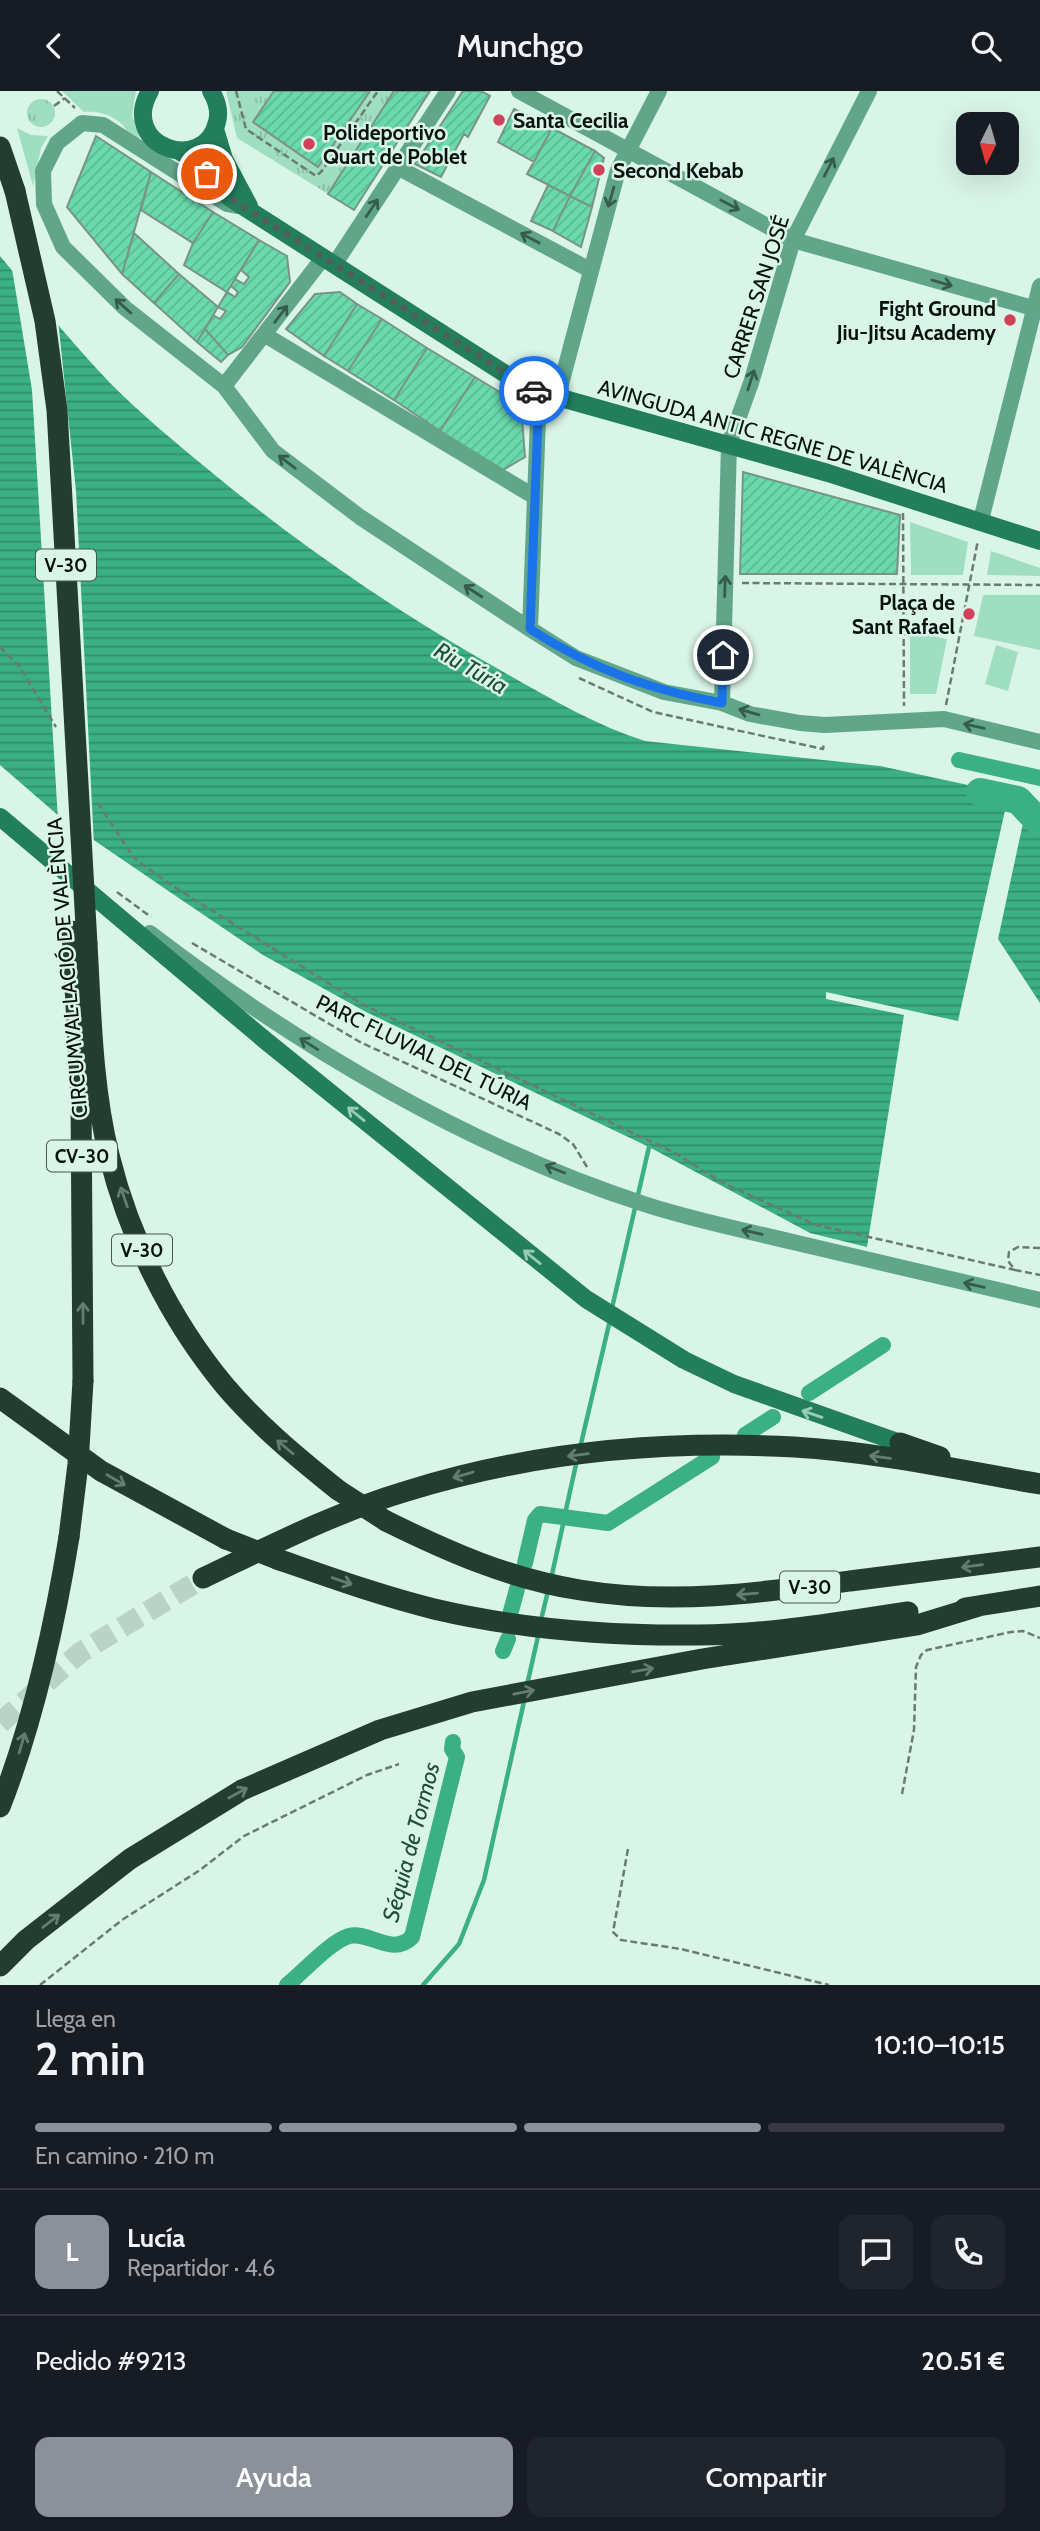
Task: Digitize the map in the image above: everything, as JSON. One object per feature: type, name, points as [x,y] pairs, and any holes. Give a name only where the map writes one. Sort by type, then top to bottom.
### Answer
[{"type":"highway","points":[[0,147],[5,190]]},
{"type":"highway","name":"CV-30","points":[[0,1807],[15,1769],[44,1666],[68,1537],[78,1464],[83,1381],[79,937],[44,411],[31,319],[5,190]]},
{"type":"highway","name":"CIRCUMVAL·LACIÓ DE VALÈNCIA","points":[[79,937],[109,1155],[141,1248],[180,1322],[225,1385],[278,1441],[338,1490],[386,1521],[459,1557],[512,1574],[579,1590],[636,1597],[732,1595],[1040,1557]]},
{"type":"highway","name":"V-30","points":[[0,1398],[101,1471],[226,1539],[379,1594],[437,1609],[576,1630],[699,1635],[761,1632],[979,1606],[1040,1596]]},
{"type":"highway","points":[[900,1443],[995,1476]]},
{"type":"highway","points":[[203,1577],[331,1517],[406,1491],[530,1461],[626,1449],[692,1445],[796,1448],[875,1456],[1040,1485]]},
{"type":"highway","points":[[0,1966],[26,1940],[130,1859],[242,1790],[380,1730],[472,1703],[576,1682],[917,1625],[979,1606]]},
{"type":"main road","points":[[150,91],[143,104],[142,116],[152,139]]},
{"type":"main road","name":"AVINGUDA ANTIC REGNE DE VALÈNCIA","points":[[211,91],[218,108],[215,129],[224,159],[251,209]]},
{"type":"main road","points":[[179,151],[201,145],[215,129]]},
{"type":"main road","name":"AVINGUDA ANTIC REGNE DE VALÈNCIA","points":[[152,139],[194,159],[230,198],[539,393],[729,444],[981,520],[1040,541]]},
{"type":"main road","points":[[0,817],[266,1041],[586,1299],[632,1329],[734,1384],[900,1443]]},
{"type":"street","points":[[223,386],[328,261],[399,168],[448,91]]},
{"type":"street","points":[[519,91],[793,240],[1036,309]]},
{"type":"street","points":[[557,399],[590,270],[626,150],[659,91]]},
{"type":"street","name":"CARRER SAN JOSÉ","points":[[722,703],[729,444],[751,383],[793,240],[869,91]]},
{"type":"street","points":[[81,118],[57,143],[43,171],[44,204],[63,247],[125,308],[223,386],[273,451],[357,515],[530,629],[576,658],[614,673],[664,692],[722,703],[750,714],[800,723],[944,719],[1040,742]]},
{"type":"street","name":"AVINGUDA ANTIC REGNE DE VALÈNCIA","points":[[81,118],[103,125],[227,204],[251,209]]},
{"type":"street","points":[[134,145],[152,139]]},
{"type":"street","points":[[399,168],[590,270]]},
{"type":"street","points":[[981,520],[1040,286]]},
{"type":"street","points":[[265,335],[535,497]]},
{"type":"street","points":[[530,629],[539,393]]},
{"type":"street","points":[[44,852],[202,973],[374,1085],[528,1158],[646,1205],[1040,1300]]},
{"type":"path","points":[[57,91],[81,118]]},
{"type":"path","points":[[236,91],[246,129],[316,176],[378,91]]},
{"type":"path","points":[[54,106],[65,98]]},
{"type":"path","points":[[903,496],[904,719]]},
{"type":"path","points":[[944,719],[971,586],[981,520]]},
{"type":"path","points":[[725,583],[1040,585]]},
{"type":"path","points":[[0,647],[19,666],[60,734]]},
{"type":"path","points":[[97,801],[134,857],[171,885],[362,1004],[675,1153],[723,1183],[778,1210],[816,1225],[1040,1275]]},
{"type":"path","points":[[108,885],[157,923]]},
{"type":"path","name":"PARC FLUVIAL DEL TÚRIA","points":[[185,939],[360,1042],[559,1134],[583,1156],[591,1177]]},
{"type":"path","points":[[1016,1270],[1008,1261],[1009,1252],[1018,1247],[1040,1248]]},
{"type":"path","points":[[902,1794],[914,1730],[916,1667],[921,1655],[927,1650],[1011,1632],[1023,1631],[1040,1638]]},
{"type":"path","points":[[40,1985],[122,1920],[200,1870],[244,1836],[367,1775],[399,1763]]},
{"type":"path","points":[[628,1849],[613,1932],[621,1940],[681,1949],[829,1985]]},
{"type":"green space","points":[[62,91],[136,91],[132,115],[140,139],[128,134],[116,119],[110,116],[84,112]]},
{"type":"green space","points":[[226,91],[394,91],[328,194],[237,138]]},
{"type":"green space","points":[[41,99],[51,103],[55,113],[51,123],[41,127],[31,123],[27,113],[31,103]]},
{"type":"green space","points":[[17,128],[31,135],[48,136],[41,148],[33,186]]},
{"type":"green space","points":[[910,522],[968,542],[963,575],[911,575]]},
{"type":"green space","points":[[991,551],[1040,568],[1040,576],[987,575]]},
{"type":"green space","points":[[983,595],[1040,595],[1040,650],[974,636]]},
{"type":"green space","points":[[910,631],[947,639],[936,694],[910,694]]},
{"type":"green space","points":[[996,645],[1018,652],[1008,691],[985,684]]},
{"type":"water","points":[[0,256],[111,384],[159,429],[243,498],[378,595],[448,640],[563,705],[603,725],[645,741],[880,766],[1019,796],[1018,804],[1003,802],[1006,806],[958,1021],[826,992],[826,999],[904,1015],[867,1247],[810,1233],[649,1147],[366,1012],[263,955],[60,817],[0,765]]},
{"type":"water","points":[[1028,800],[1040,803],[1040,1003],[998,939]]},
{"type":"pier","points":[[11,263],[58,320],[76,491],[94,845],[58,820],[32,390]]},
{"type":"building","name":"Polideportivo Quart de Poblet","points":[[274,91],[370,91],[318,167],[253,122]]},
{"type":"building","points":[[394,91],[430,91],[354,210],[328,194]]},
{"type":"building","points":[[463,91],[481,91],[490,96],[468,137],[464,134],[441,177],[415,164]]},
{"type":"building","points":[[514,109],[552,128],[534,162],[498,142]]},
{"type":"building","points":[[552,128],[595,151],[570,196],[527,174]]},
{"type":"building","points":[[96,136],[151,172],[122,274],[67,207]]},
{"type":"building","points":[[595,151],[604,158],[592,207],[570,196]]},
{"type":"building","points":[[151,172],[213,212],[193,243],[141,210]]},
{"type":"building","points":[[548,185],[570,196],[553,231],[531,221]]},
{"type":"building","points":[[570,196],[592,207],[581,247],[553,231]]},
{"type":"building","points":[[213,212],[259,240],[227,292],[184,265],[193,243]]},
{"type":"building","points":[[134,233],[179,274],[154,303],[122,274]]},
{"type":"building","points":[[259,240],[287,256],[290,282],[242,347],[228,355],[205,329],[213,315],[220,319],[226,311],[218,307],[227,292],[235,297],[238,292],[231,286],[235,279],[244,284],[249,277],[241,270]]},
{"type":"building","points":[[179,274],[218,307],[197,342],[154,303]]},
{"type":"building","points":[[340,292],[357,304],[324,356],[286,329],[315,294]]},
{"type":"building","points":[[357,304],[382,319],[348,371],[324,356]]},
{"type":"building","points":[[382,319],[427,348],[394,400],[348,371]]},
{"type":"building","points":[[205,329],[228,355],[221,362],[197,342]]},
{"type":"building","points":[[427,348],[475,377],[440,431],[394,400]]},
{"type":"building","points":[[475,377],[521,405],[525,457],[503,470],[440,431]]},
{"type":"building","points":[[743,472],[900,515],[897,574],[740,574]]},
{"type":"waterway","points":[[959,760],[1040,778]]},
{"type":"waterway","name":"Riu Túria","points":[[980,792],[1018,800],[1040,823]]},
{"type":"waterway","points":[[612,1308],[649,1147]]},
{"type":"waterway","points":[[580,1448],[610,1320]]},
{"type":"waterway","name":"Séquia de Tormos","points":[[809,1393],[883,1345]]},
{"type":"waterway","name":"Séquia de Tormos","points":[[745,1435],[773,1417]]},
{"type":"waterway","name":"Séquia de Tormos","points":[[525,1563],[535,1520],[540,1514],[608,1523],[712,1457]]},
{"type":"waterway","points":[[565,1514],[577,1460]]},
{"type":"waterway","points":[[551,1579],[564,1520]]},
{"type":"waterway","name":"Séquia de Tormos","points":[[511,1611],[517,1589]]},
{"type":"waterway","points":[[541,1620],[548,1591]]},
{"type":"waterway","points":[[527,1685],[539,1632]]},
{"type":"waterway","name":"Séquia de Tormos","points":[[503,1651],[508,1639]]},
{"type":"waterway","points":[[423,1985],[459,1944],[484,1880],[525,1697]]},
{"type":"waterway","name":"Séquia de Tormos","points":[[287,1985],[325,1951],[349,1936],[357,1935],[397,1945],[412,1937],[457,1757],[452,1749],[453,1742]]},
{"type":"tunnel","points":[[0,1723],[81,1652],[203,1578]]},
{"type":"way so far","points":[[207,174],[230,198],[534,391]]},
{"type":"place","name":"Santa Cecilia","points":[[499,120]]},
{"type":"place","name":"Polideportivo Quart de Poblet","points":[[309,144]]},
{"type":"place","name":"Second Kebab","points":[[599,170]]},
{"type":"place","name":"Fight Ground Jiu-Jitsu Academy","points":[[1010,320]]},
{"type":"place","name":"Plaça de Sant Rafael","points":[[969,614]]},
{"type":"route","points":[[534,391],[539,393],[530,629],[576,658],[664,692],[722,703],[723,655]]}]
